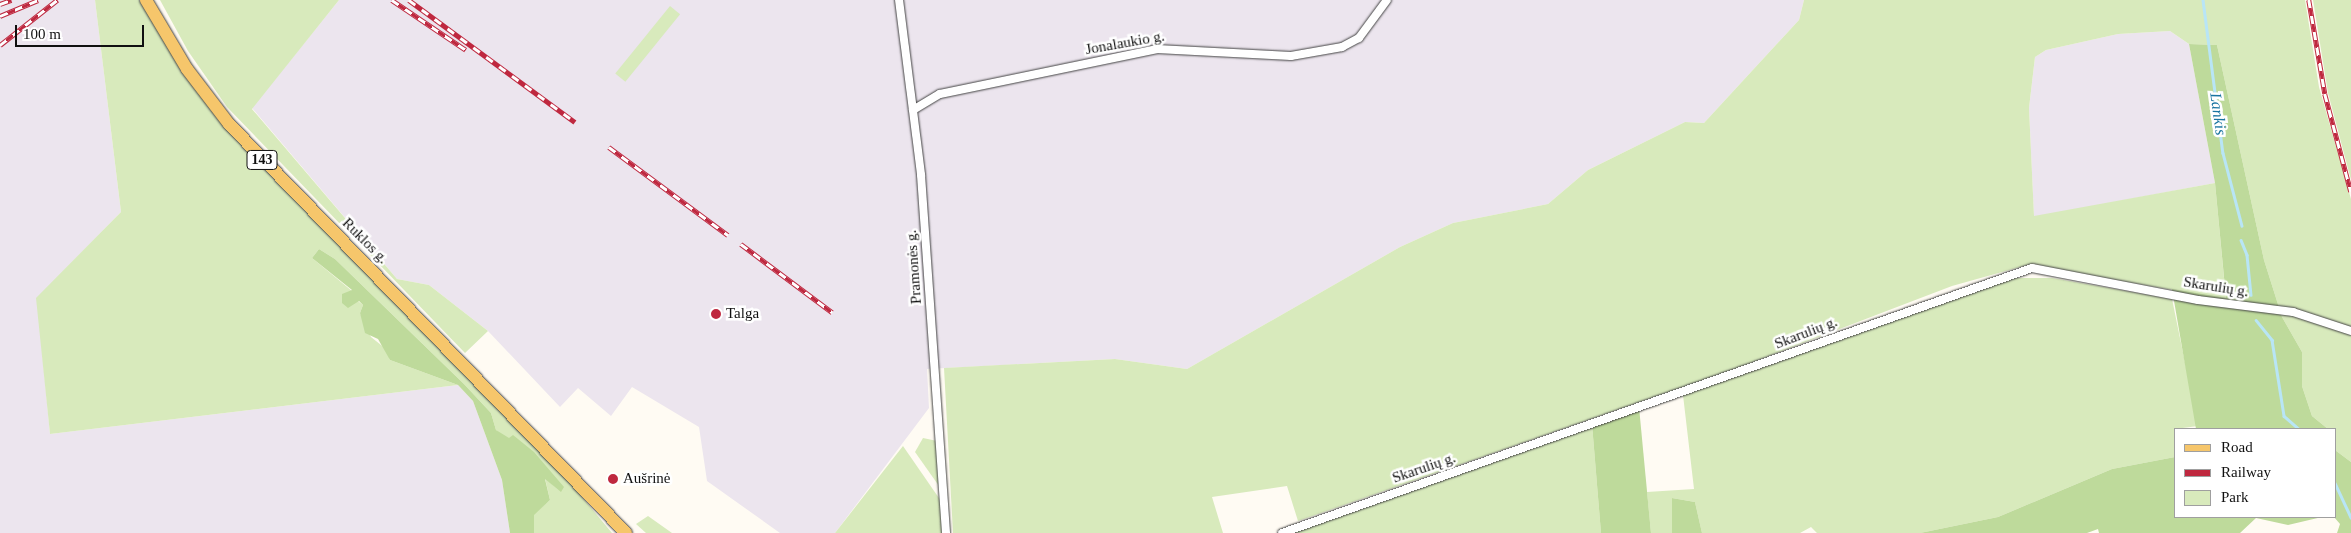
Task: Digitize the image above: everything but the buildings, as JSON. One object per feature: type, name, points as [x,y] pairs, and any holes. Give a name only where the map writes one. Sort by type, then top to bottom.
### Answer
[{"type":"main road","name":"Ruklos g.","points":[[146,0],[187,69],[229,124],[583,488]]},
{"type":"main road","name":"143","points":[[583,488],[616,533]]},
{"type":"main road","name":"143","points":[[583,488],[626,533]]},
{"type":"street","name":"Pramonės g.","points":[[899,0],[913,110],[946,533]]},
{"type":"street","name":"Jonalaukio g.","points":[[913,110],[940,94],[1157,48],[1291,56],[1342,47],[1359,38],[1387,0]]},
{"type":"street","name":"Skarulių g.","points":[[1282,533],[2032,268],[2198,300],[2293,312],[2351,331]]},
{"type":"shaded area","points":[[0,0],[95,0],[121,212],[37,298],[50,434],[458,385],[473,401],[502,480],[510,533],[0,533]]},
{"type":"shaded area","points":[[339,0],[1804,0],[1799,20],[1704,123],[1685,122],[1588,170],[1548,204],[1453,223],[1400,247],[1187,369],[1115,359],[927,369],[929,408],[835,533],[780,533],[707,481],[699,427],[632,387],[611,416],[578,388],[560,407],[488,331],[429,285],[397,279],[252,108]]},
{"type":"shaded area","points":[[2170,31],[2189,44],[2215,183],[2034,217],[2029,108],[2035,57],[2046,50],[2118,34]]},
{"type":"green space","points":[[95,0],[139,0],[191,84],[225,128],[572,485],[612,533],[534,533],[534,514],[550,500],[545,478],[561,492],[496,430],[491,413],[464,384],[335,259],[319,249],[312,258],[352,291],[348,293],[363,305],[360,313],[371,337],[386,349],[390,360],[458,385],[50,434],[36,298],[121,212]]},
{"type":"green space","points":[[160,0],[339,0],[252,109],[397,279],[429,285],[488,331],[465,353],[227,107],[188,51]]},
{"type":"green space","points":[[1804,0],[2305,0],[2319,87],[2351,199],[2351,462],[2336,451],[2336,428],[2327,428],[2312,416],[2302,386],[2302,352],[2282,317],[2264,260],[2217,45],[2189,44],[2170,31],[2118,34],[2046,50],[2035,57],[2029,108],[2034,216],[2215,183],[2226,299],[2027,265],[1952,286],[1740,367],[1298,521],[1287,486],[1212,497],[1223,533],[953,533],[944,368],[1115,359],[1187,369],[1400,247],[1453,223],[1548,204],[1588,170],[1685,122],[1704,123],[1799,20]]},
{"type":"green space","points":[[2313,0],[2351,0],[2351,180],[2328,93]]},
{"type":"green space","points":[[670,6],[680,14],[625,82],[615,74]]},
{"type":"green space","points":[[2189,44],[2217,45],[2264,260],[2282,317],[2302,352],[2302,386],[2312,416],[2327,428],[2196,428],[2172,289],[2226,298],[2215,183]]},
{"type":"green space","points":[[319,249],[335,259],[464,384],[491,413],[496,430],[509,438],[513,435],[534,452],[564,487],[561,492],[545,479],[550,500],[534,515],[534,533],[510,533],[502,480],[473,401],[458,385],[390,360],[378,339],[365,333],[360,313],[363,305],[359,301],[348,308],[342,303],[342,294],[352,290],[312,258]]},
{"type":"green space","points":[[2016,278],[2052,278],[2172,299],[2198,426],[2174,428],[2174,457],[2112,469],[1998,517],[1920,533],[1817,533],[1811,527],[1800,533],[1702,533],[1695,502],[1672,498],[1672,533],[1651,533],[1647,492],[1694,489],[1683,395],[1962,294]]},
{"type":"green space","points":[[1639,407],[1651,533],[1601,533],[1592,424]]},
{"type":"green space","points":[[1592,424],[1601,533],[1282,533]]},
{"type":"green space","points":[[923,438],[937,441],[939,486],[915,452]]},
{"type":"green space","points":[[903,446],[941,501],[942,533],[835,533]]},
{"type":"green space","points":[[2336,451],[2351,462],[2351,533],[2337,533],[2340,524],[2335,518]]},
{"type":"green space","points":[[2174,457],[2174,518],[2256,518],[2240,533],[2099,533],[2098,529],[2087,533],[1920,533],[1998,517],[2112,469]]},
{"type":"green space","points":[[1672,498],[1695,502],[1702,533],[1672,533]]},
{"type":"green space","points":[[648,516],[672,533],[646,533],[636,524]]},
{"type":"green space","points":[[2256,518],[2318,518],[2288,525]]},
{"type":"waterway","name":"Lankis","points":[[2203,0],[2223,153],[2242,226]]},
{"type":"waterway","name":"Lankis","points":[[2241,240],[2247,255],[2251,295]]},
{"type":"waterway","name":"Lankis","points":[[2256,320],[2272,340],[2284,416],[2298,428]]},
{"type":"waterway","name":"Lankis","points":[[2336,485],[2351,518]]},
{"type":"railway","points":[[0,4],[11,0]]},
{"type":"railway","points":[[0,16],[38,0]]},
{"type":"railway","points":[[0,45],[57,0]]},
{"type":"railway","points":[[392,0],[466,50]]},
{"type":"railway","points":[[409,0],[575,122]]},
{"type":"railway","points":[[2309,0],[2325,94],[2351,192]]},
{"type":"railway","points":[[609,147],[728,235]]},
{"type":"railway","points":[[741,244],[832,312]]},
{"type":"place","name":"Talga","points":[[716,314]]},
{"type":"place","name":"Aušrinė","points":[[613,479]]}]
